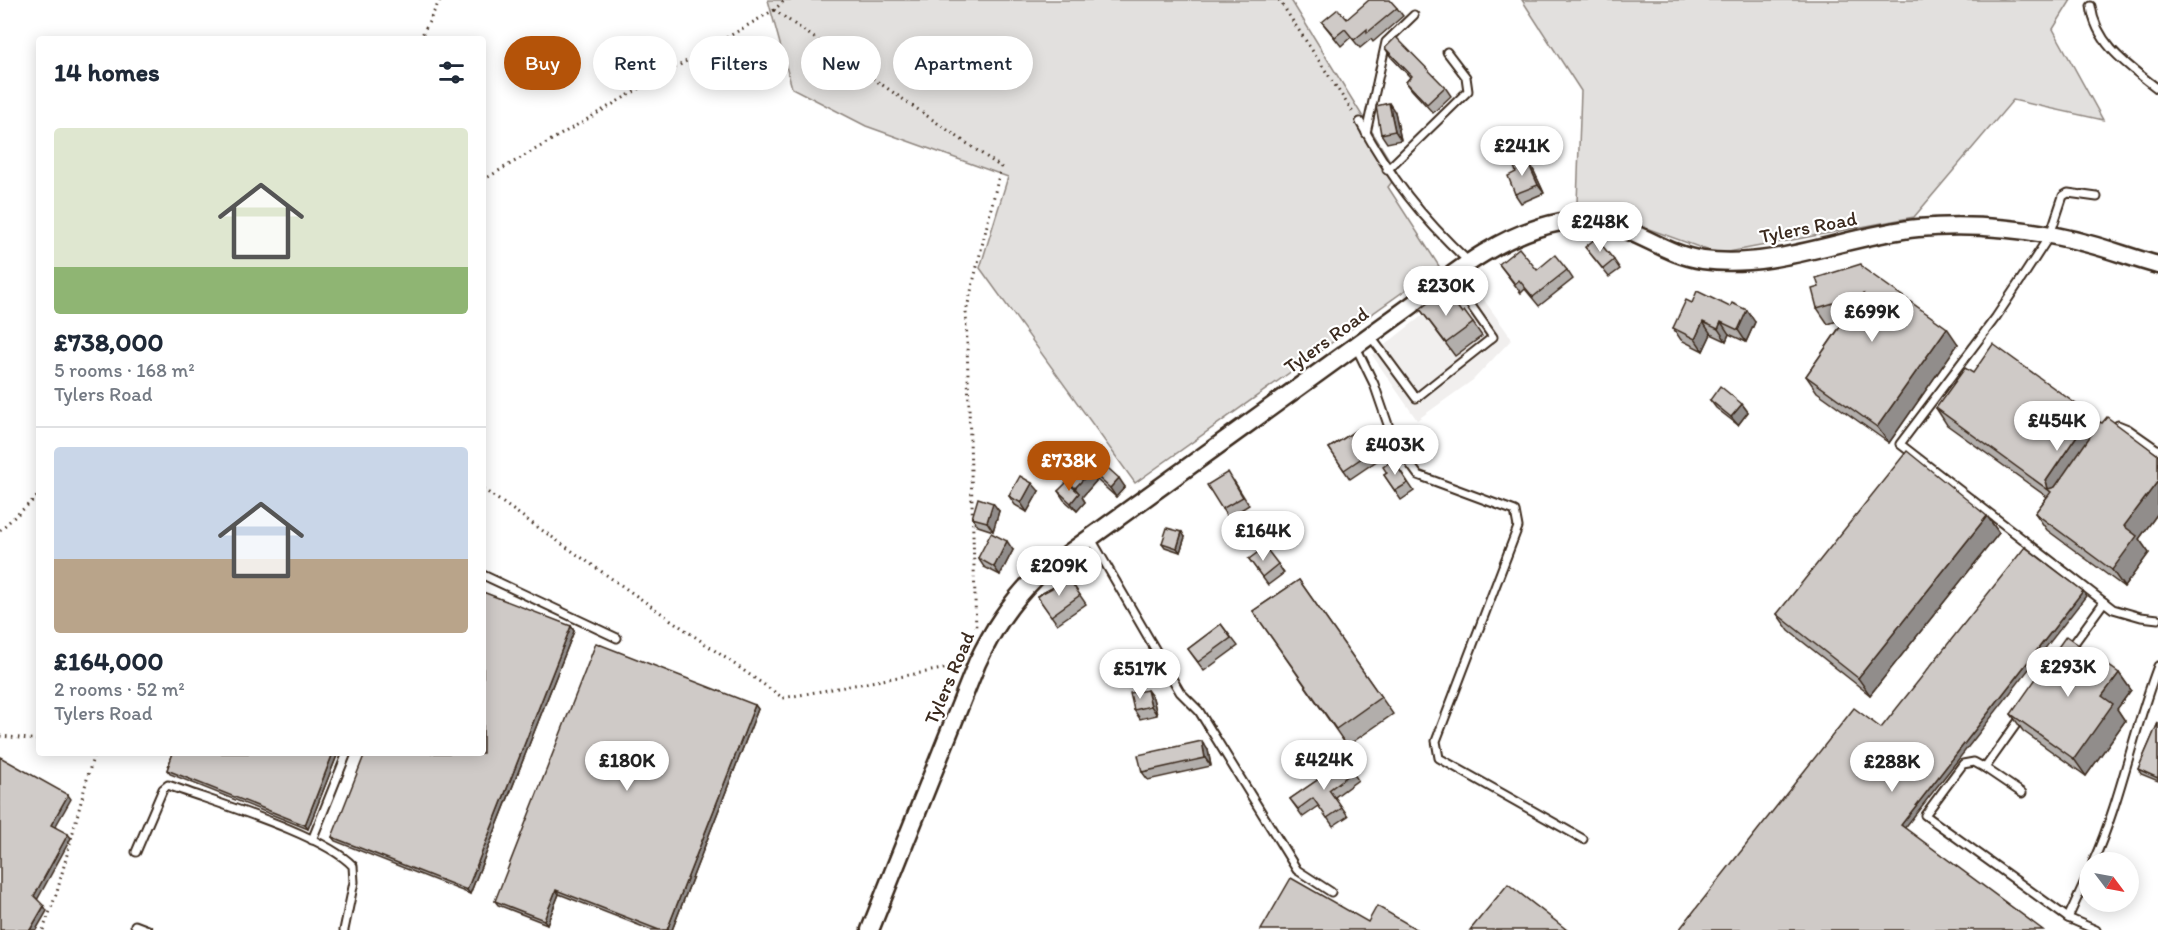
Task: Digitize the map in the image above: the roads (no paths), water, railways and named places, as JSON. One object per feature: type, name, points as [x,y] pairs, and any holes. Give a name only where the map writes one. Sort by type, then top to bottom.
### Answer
[{"type":"street","name":"Tylers Road","points":[[870,930],[977,663],[993,628],[1013,600],[1036,577],[1468,261],[1521,235],[1561,222],[1585,220],[1618,226],[1678,253],[1703,260],[1780,257],[1918,228],[1999,228],[2088,243],[2158,265]]},
{"type":"lane","points":[[2091,6],[2100,35],[2111,50],[2158,89]]},
{"type":"lane","points":[[1366,133],[1386,42],[1414,15]]},
{"type":"lane","points":[[1387,170],[1468,91],[1466,77],[1447,52]]},
{"type":"lane","points":[[1359,122],[1387,170],[1415,208],[1468,261]]},
{"type":"lane","points":[[2097,197],[2068,193],[2060,201],[2050,235],[1996,317],[1900,444],[2113,609],[2141,618],[2158,619]]},
{"type":"lane","points":[[1362,340],[1416,398],[1493,337],[1450,275]]},
{"type":"lane","points":[[1362,340],[1394,442],[1418,476],[1515,511],[1518,527],[1436,741],[1439,759],[1583,839]]},
{"type":"lane","points":[[2110,432],[2118,426],[2128,429],[2158,450]]},
{"type":"lane","points":[[1090,537],[1180,692],[1199,711],[1297,870],[1331,892]]},
{"type":"lane","points":[[486,576],[616,638]]},
{"type":"lane","points":[[2062,660],[2104,602]]},
{"type":"lane","points":[[2097,852],[2106,833],[2140,712],[2158,666]]},
{"type":"lane","points":[[1985,768],[2027,709]]},
{"type":"lane","points":[[312,840],[346,756]]},
{"type":"lane","points":[[2022,793],[1974,762],[1963,764],[1925,815],[2068,918],[2096,930]]},
{"type":"lane","points":[[136,852],[163,789],[168,785],[312,840],[353,866],[354,882],[344,930]]},
{"type":"lane","points":[[2068,918],[2079,894]]},
{"type":"lane","points":[[135,925],[148,930]]}]
